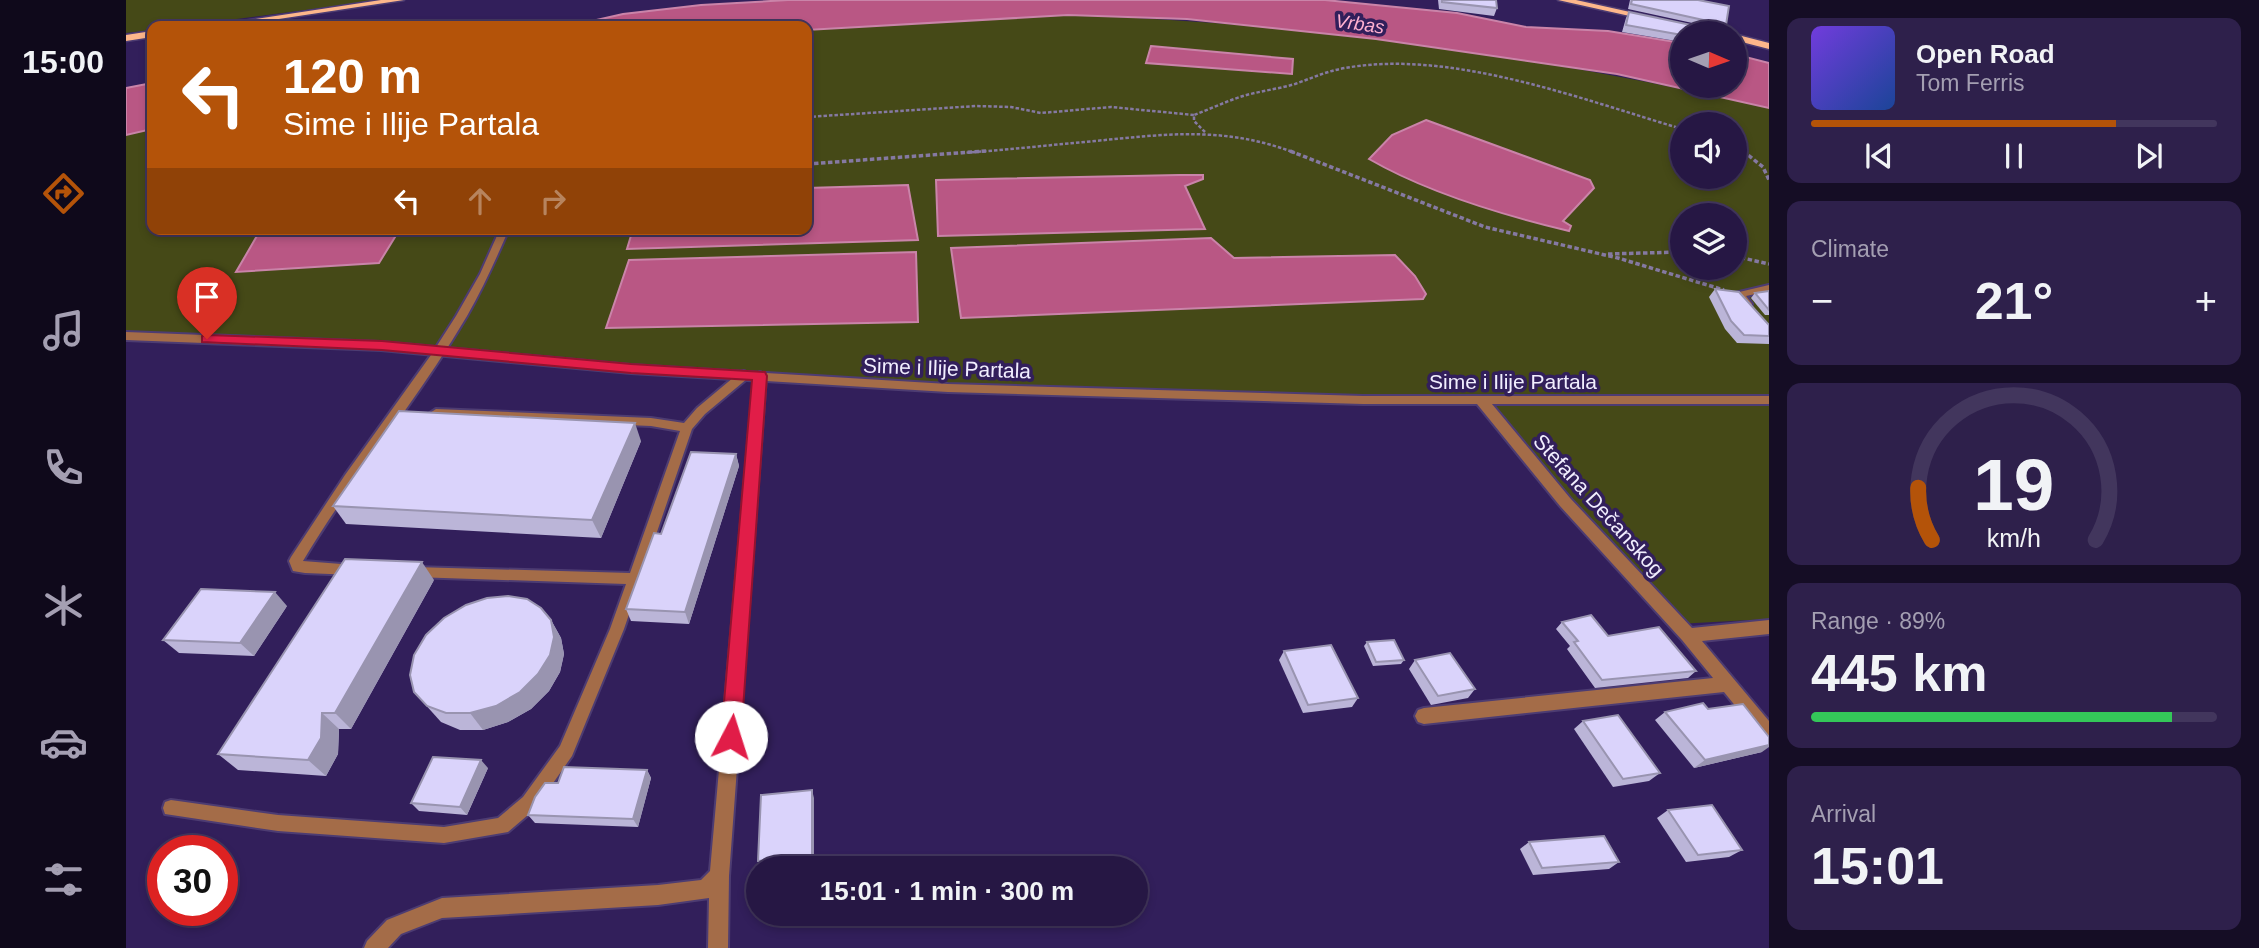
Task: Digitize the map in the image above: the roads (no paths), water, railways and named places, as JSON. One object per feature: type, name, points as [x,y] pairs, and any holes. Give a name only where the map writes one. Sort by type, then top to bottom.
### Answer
[{"type":"main road","points":[[251,21],[400,0]]},
{"type":"main road","points":[[1562,0],[1662,20]]},
{"type":"main road","points":[[126,38],[147,35]]},
{"type":"main road","points":[[1747,40],[1769,46]]},
{"type":"street","name":"Sime i Ilije Partala","points":[[126,336],[439,349],[631,369],[948,388],[1482,401],[1769,400]]},
{"type":"street","points":[[718,948],[719,876],[752,375]]},
{"type":"street","name":"Stefana Dečanskog","points":[[1482,401],[1564,502],[1688,635],[1769,734]]},
{"type":"street","points":[[1688,635],[1769,627]]},
{"type":"street","points":[[1424,716],[1726,684]]},
{"type":"street","points":[[374,948],[394,927],[442,908],[658,895],[706,889],[719,876]]},
{"type":"lane","points":[[362,570],[305,568],[298,567],[296,561],[404,412],[494,259],[503,235]]},
{"type":"lane","points":[[1754,313],[1739,295],[1769,288]]},
{"type":"lane","points":[[171,808],[278,823],[444,835],[502,826],[529,803],[566,751],[617,629],[687,428],[701,411],[752,375]]},
{"type":"lane","points":[[425,413],[651,422],[687,428]]},
{"type":"lane","points":[[403,572],[635,579]]},
{"type":"water","name":"Vrbas","points":[[788,0],[1325,0],[1457,13],[1526,27],[1608,31],[1670,41],[1670,86],[1617,74],[1376,39],[1187,19],[1068,15],[812,30],[812,21],[592,21],[623,14],[701,5]]},
{"type":"water","points":[[1151,46],[1293,59],[1292,74],[1146,63]]},
{"type":"water","points":[[1747,57],[1769,63],[1769,108],[1724,98],[1747,98]]},
{"type":"water","points":[[147,84],[147,130],[126,135],[126,88]]},
{"type":"water","points":[[1426,120],[1590,180],[1594,188],[1563,221],[1571,226],[1569,231],[1441,193],[1369,159],[1392,135]]},
{"type":"water","points":[[1203,175],[1203,179],[1185,186],[1205,229],[938,236],[936,180]]},
{"type":"water","points":[[908,185],[918,240],[627,249],[631,235],[812,235],[812,188]]},
{"type":"water","points":[[258,235],[396,235],[379,263],[236,272]]},
{"type":"water","points":[[1211,238],[1234,258],[1395,255],[1415,276],[1426,294],[1423,299],[961,318],[951,248]]},
{"type":"water","points":[[916,252],[918,322],[606,328],[629,260]]}]
